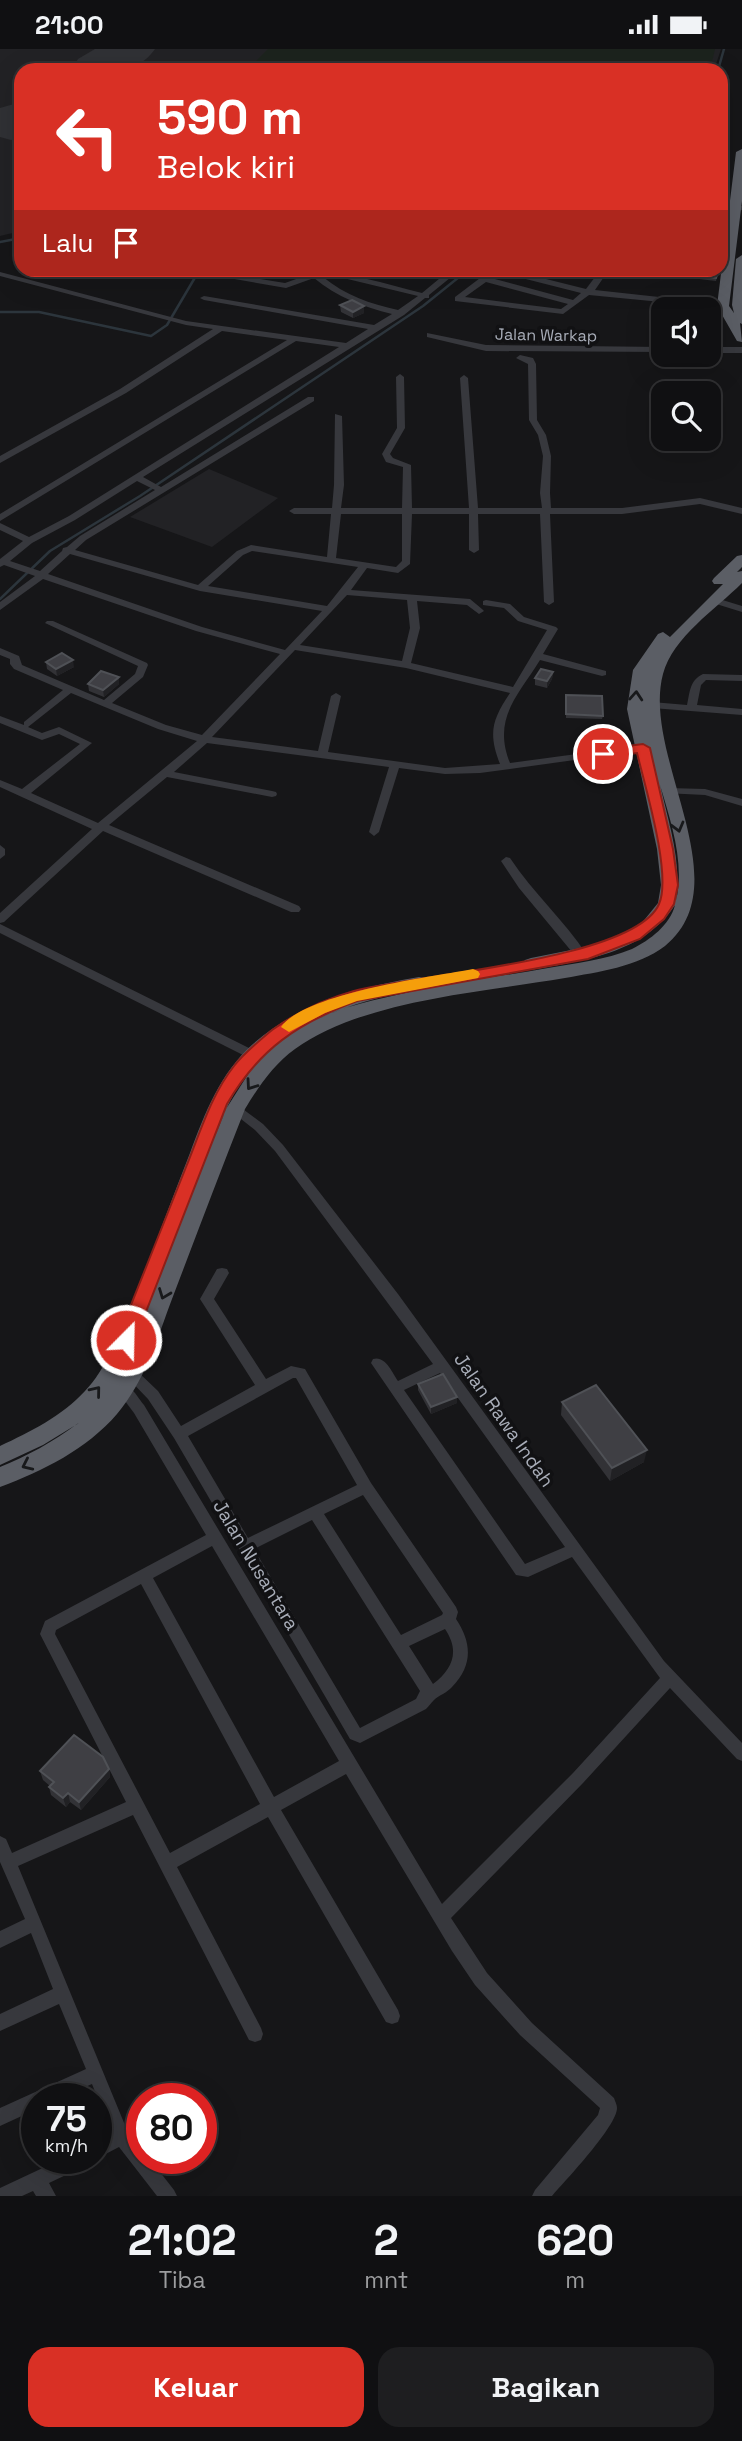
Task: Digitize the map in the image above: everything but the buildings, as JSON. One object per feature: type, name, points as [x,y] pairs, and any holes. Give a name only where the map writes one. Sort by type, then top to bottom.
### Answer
[{"type":"highway","points":[[728,274],[738,209],[742,152]]},
{"type":"highway","points":[[740,328],[737,305],[742,259]]},
{"type":"highway","points":[[727,277],[723,306],[740,328]]},
{"type":"highway","points":[[0,1477],[57,1451],[82,1433],[107,1411],[127,1382],[236,1109],[265,1065],[301,1034],[325,1021],[369,1006],[593,967],[637,954],[663,939],[681,918],[690,887],[687,857],[668,791],[636,701],[638,680],[646,660],[661,638],[742,559]]},
{"type":"highway","points":[[0,1456],[45,1435],[66,1420],[91,1399],[107,1378],[146,1294],[220,1103],[239,1070],[253,1055],[298,1021],[355,996],[581,955],[647,928],[667,904],[670,885],[651,747],[654,676],[659,664],[681,635],[742,575]]},
{"type":"street","points":[[0,274],[186,323],[347,346]]},
{"type":"street","points":[[234,277],[286,286],[303,277]]},
{"type":"street","points":[[319,277],[336,291],[361,304],[401,313]]},
{"type":"street","points":[[354,277],[426,296]]},
{"type":"street","points":[[4,564],[29,541],[139,479],[401,313],[448,277]]},
{"type":"street","points":[[488,277],[459,300],[563,312],[587,292],[599,277]]},
{"type":"street","points":[[526,277],[587,292],[723,306]]},
{"type":"street","points":[[485,279],[575,303]]},
{"type":"street","points":[[204,298],[376,328]]},
{"type":"street","points":[[0,460],[123,391],[220,328]]},
{"type":"street","name":"Jalan Warkap","points":[[430,335],[486,348],[651,351]]},
{"type":"street","points":[[0,518],[295,339]]},
{"type":"street","points":[[721,350],[742,350]]},
{"type":"street","points":[[520,358],[533,363],[533,420],[542,435],[547,456],[545,493],[549,602]]},
{"type":"street","points":[[200,588],[247,549],[398,570],[404,567],[407,562],[407,465],[387,457],[389,445],[401,428],[400,377]]},
{"type":"street","points":[[464,379],[474,550]]},
{"type":"street","points":[[0,607],[36,573],[66,550],[159,489],[311,399]]},
{"type":"street","points":[[331,561],[338,485],[338,415]]},
{"type":"street","points":[[139,479],[159,489]]},
{"type":"street","points":[[294,511],[622,511],[700,501],[742,511]]},
{"type":"street","points":[[0,526],[29,541]]},
{"type":"street","points":[[66,550],[200,588],[330,609]]},
{"type":"street","points":[[4,564],[199,629],[290,650],[406,664],[516,691]]},
{"type":"street","points":[[0,919],[101,827],[167,774],[204,739],[330,609],[364,566]]},
{"type":"street","points":[[345,592],[470,602],[482,607],[507,606],[521,619],[553,629],[500,716],[495,735],[507,767]]},
{"type":"street","points":[[406,664],[415,628],[412,599]]},
{"type":"street","points":[[716,601],[742,609]]},
{"type":"street","points":[[50,623],[144,665],[139,675],[105,704]]},
{"type":"street","points":[[0,651],[15,658],[16,665],[70,689],[162,727],[204,739],[445,771],[507,767],[651,747]]},
{"type":"street","points":[[537,656],[602,673]]},
{"type":"street","points":[[692,707],[696,684],[703,677],[742,678]]},
{"type":"street","points":[[28,724],[70,689]]},
{"type":"street","points":[[322,754],[336,696]]},
{"type":"street","points":[[652,705],[742,712]]},
{"type":"street","points":[[0,719],[42,737],[59,730],[87,743],[23,794]]},
{"type":"street","points":[[374,832],[395,765]]},
{"type":"street","points":[[167,774],[272,794]]},
{"type":"street","points":[[0,783],[295,909]]},
{"type":"street","points":[[668,791],[705,792],[742,803]]},
{"type":"street","points":[[0,849],[0,855]]},
{"type":"street","points":[[506,861],[521,887],[566,933],[581,955]]},
{"type":"street","points":[[0,928],[253,1055]]},
{"type":"street","name":"Jalan Rawa Indah","points":[[236,1109],[259,1127],[279,1148],[442,1366],[669,1679],[742,1754]]},
{"type":"street","points":[[222,1273],[207,1299],[263,1387]]},
{"type":"street","points":[[378,1363],[398,1387],[521,1570],[528,1571],[573,1550]]},
{"type":"street","points":[[398,1387],[442,1366]]},
{"type":"street","points":[[127,1382],[153,1395],[179,1434],[355,1734],[364,1735],[421,1704],[427,1696],[443,1688],[459,1661],[462,1645],[448,1620],[449,1609],[366,1487],[300,1373],[291,1372],[179,1434]]},
{"type":"street","name":"Jalan Nusantara","points":[[127,1382],[139,1409],[467,1960],[526,2029],[608,2105],[609,2110],[604,2122],[541,2196]]},
{"type":"street","points":[[245,1546],[366,1487]]},
{"type":"street","points":[[315,1512],[428,1690],[427,1696]]},
{"type":"street","points":[[215,1537],[50,1626],[47,1634],[255,2034]]},
{"type":"street","points":[[145,1577],[299,1859],[392,2016]]},
{"type":"street","points":[[398,1644],[448,1620]]},
{"type":"street","points":[[442,1916],[578,1778],[669,1679]]},
{"type":"street","points":[[166,1864],[349,1764]]},
{"type":"street","points":[[136,1805],[3,1851],[121,2136],[168,2196]]},
{"type":"street","points":[[0,1940],[35,1923]]},
{"type":"street","points":[[0,2023],[63,1993]]},
{"type":"street","points":[[75,2083],[95,2074]]},
{"type":"street","points":[[0,2117],[21,2107]]},
{"type":"street","points":[[112,2141],[121,2136]]},
{"type":"street","points":[[3,2196],[41,2189],[61,2174]]},
{"type":"shaded area","points":[[0,49],[721,49],[716,63],[14,63],[14,233],[0,236]]},
{"type":"shaded area","points":[[268,49],[715,49],[712,63],[254,63]]},
{"type":"shaded area","points":[[209,469],[278,498],[212,547],[130,517]]},
{"type":"waterway","points":[[720,63],[724,49]]},
{"type":"waterway","points":[[0,242],[14,239]]},
{"type":"waterway","points":[[0,312],[39,312],[151,336],[167,325],[195,277]]},
{"type":"waterway","points":[[0,599],[50,551],[140,496],[423,306],[459,277]]},
{"type":"runway","points":[[107,63],[130,49]]},
{"type":"slow traffic","points":[[289,1027],[320,1009],[355,996],[473,974]]},
{"type":"route","points":[[126,1340],[220,1103],[239,1070],[278,1034],[320,1009],[355,996],[588,953],[634,935],[647,928],[659,915],[667,904],[670,885],[666,849],[643,748],[603,754]]}]
